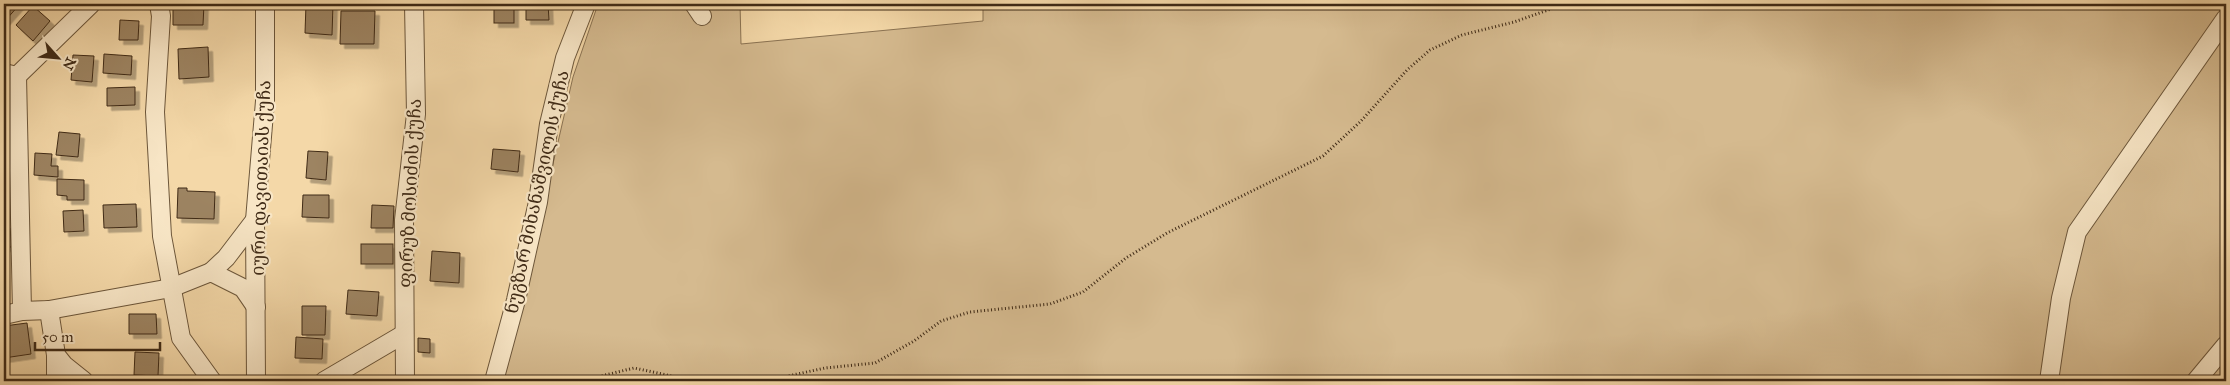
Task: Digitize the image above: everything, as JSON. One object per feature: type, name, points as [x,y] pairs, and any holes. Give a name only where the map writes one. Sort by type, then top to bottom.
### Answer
[{"type":"street","points":[[22,311],[10,74],[91,4]]},
{"type":"street","points":[[159,4],[161,16],[155,112],[162,236],[181,338],[212,381]]},
{"type":"street","name":"იური დავითაიას ქუჩა","points":[[256,381],[255,220],[265,101],[265,4]]},
{"type":"street","name":"ფირუზ მოსიძის ქუჩა","points":[[405,381],[404,220],[416,114],[414,4]]},
{"type":"street","name":"ნუგზარ მიხანაშვილის ქუჩა","points":[[494,381],[516,300],[538,202],[549,124],[565,58],[586,4]]},
{"type":"street","points":[[2049,381],[2062,298],[2077,232],[2226,18]]},
{"type":"street","points":[[4,315],[22,311],[49,310],[171,288],[211,272],[226,258],[255,220]]},
{"type":"street","points":[[211,272],[243,288],[256,307]]},
{"type":"street","points":[[49,310],[56,354],[56,381]]},
{"type":"street","points":[[324,381],[404,334]]},
{"type":"street","points":[[2196,381],[2226,345]]},
{"type":"street","points":[[56,354],[64,365],[84,381]]},
{"type":"path","points":[[765,381],[825,368],[875,363],[914,342],[941,321],[970,312],[1050,304],[1083,292],[1126,258],[1167,233],[1324,156],[1361,121],[1407,70],[1430,50],[1462,35],[1514,22],[1565,4]]},
{"type":"path","points":[[564,381],[581,381],[634,368],[695,381]]},
{"type":"shaded area","points":[[598,4],[740,4],[741,44],[983,21],[983,4],[2226,4],[2226,381],[503,381],[573,77]]},
{"type":"building","points":[[4,4],[20,4],[4,22]]},
{"type":"building","points":[[173,4],[204,4],[203,25],[173,25]]},
{"type":"building","points":[[306,4],[333,4],[332,35],[305,33]]},
{"type":"building","points":[[494,4],[514,4],[514,23],[494,23]]},
{"type":"building","points":[[526,4],[548,4],[549,20],[526,20]]},
{"type":"building","points":[[33,6],[50,21],[33,41],[16,25]]},
{"type":"building","points":[[341,11],[375,11],[374,44],[340,44]]},
{"type":"building","points":[[120,20],[139,21],[138,40],[119,40]]},
{"type":"building","points":[[208,47],[209,77],[179,79],[178,49]]},
{"type":"building","points":[[104,54],[132,56],[131,75],[103,73]]},
{"type":"building","points":[[73,55],[94,56],[92,82],[71,80]]},
{"type":"building","points":[[135,87],[135,105],[107,106],[107,88]]},
{"type":"building","points":[[59,132],[80,134],[78,157],[56,155]]},
{"type":"building","points":[[493,149],[520,151],[518,172],[491,169]]},
{"type":"building","points":[[308,151],[328,152],[326,180],[306,178]]},
{"type":"building","points":[[35,153],[52,154],[51,166],[58,166],[58,177],[34,175]]},
{"type":"building","points":[[57,179],[84,180],[84,200],[67,200],[67,196],[57,195]]},
{"type":"building","points":[[178,188],[187,188],[187,191],[215,192],[214,219],[177,218]]},
{"type":"building","points":[[303,195],[329,195],[329,218],[302,217]]},
{"type":"building","points":[[136,204],[137,227],[104,228],[103,205]]},
{"type":"building","points":[[372,205],[394,206],[393,228],[371,228]]},
{"type":"building","points":[[83,210],[84,231],[64,232],[63,211]]},
{"type":"building","points":[[10,228],[12,247],[4,247],[4,229]]},
{"type":"building","points":[[361,244],[393,244],[393,264],[361,264]]},
{"type":"building","points":[[432,251],[460,253],[459,283],[430,281]]},
{"type":"building","points":[[348,290],[379,292],[377,316],[346,314]]},
{"type":"building","points":[[302,306],[326,306],[325,335],[302,335]]},
{"type":"building","points":[[129,314],[156,314],[157,334],[129,334]]},
{"type":"building","points":[[27,323],[31,354],[4,358],[4,326]]},
{"type":"building","points":[[296,337],[323,339],[322,359],[295,358]]},
{"type":"building","points":[[418,338],[430,339],[430,353],[418,352]]},
{"type":"building","points":[[135,352],[159,353],[158,376],[134,375]]}]
